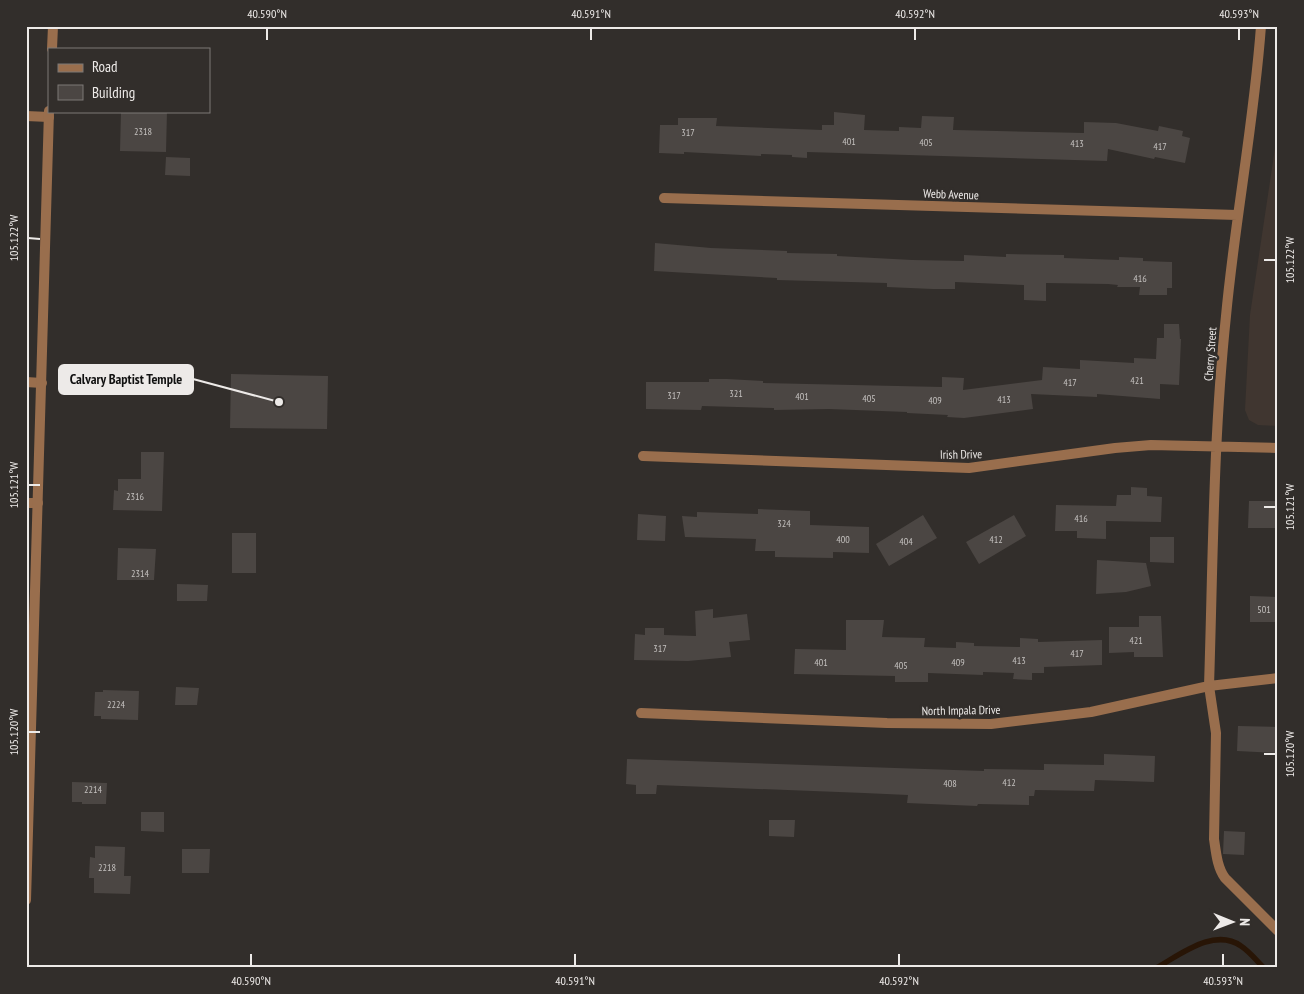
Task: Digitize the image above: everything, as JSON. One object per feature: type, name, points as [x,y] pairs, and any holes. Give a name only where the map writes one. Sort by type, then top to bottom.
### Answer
[{"type":"street","points":[[52,48],[53,26]]},
{"type":"street","name":"Cherry Street","points":[[1261,26],[1257,81],[1237,215],[1226,317],[1217,447],[1209,686],[1216,733],[1214,838],[1216,854],[1225,878],[1278,931]]},
{"type":"street","points":[[26,116],[49,114],[26,900]]},
{"type":"street","name":"Webb Avenue","points":[[664,198],[1237,215]]},
{"type":"street","points":[[26,382],[42,383]]},
{"type":"street","name":"Irish Drive","points":[[643,456],[969,468],[1115,448],[1151,445],[1278,448]]},
{"type":"street","points":[[26,503],[38,504]]},
{"type":"street","name":"North Impala Drive","points":[[641,714],[887,723],[991,724],[1091,712],[1209,686],[1278,678]]},
{"type":"shaded area","points":[[1278,128],[1278,426],[1258,425],[1249,420],[1245,410],[1250,315]]},
{"type":"building","points":[[121,112],[167,112],[166,152],[120,151]]},
{"type":"building","points":[[834,112],[865,115],[864,130],[899,131],[899,127],[921,128],[922,116],[954,117],[953,130],[1084,133],[1084,122],[1116,123],[1158,131],[1159,126],[1183,131],[1182,136],[1190,138],[1185,163],[1155,157],[1154,159],[1108,149],[1107,161],[807,152],[807,158],[792,157],[792,155],[659,153],[660,125],[678,125],[678,118],[717,118],[716,126],[822,130],[822,125],[834,125]]},
{"type":"building","points":[[166,157],[190,158],[190,176],[165,175]]},
{"type":"building","points":[[655,243],[912,260],[964,261],[964,255],[1006,257],[1006,254],[1064,255],[1064,258],[1119,260],[1119,257],[1143,258],[1143,261],[1172,262],[1172,288],[1167,288],[1167,295],[1139,295],[1140,287],[1117,287],[1118,285],[1108,284],[1046,283],[1046,301],[1024,300],[1024,285],[955,282],[955,289],[933,289],[887,287],[887,283],[777,280],[777,278],[654,271]]},
{"type":"building","points":[[1164,324],[1179,324],[1181,339],[1179,385],[1160,384],[1160,399],[1097,394],[1097,397],[1031,394],[1033,409],[964,418],[907,412],[829,409],[774,410],[774,408],[702,406],[701,410],[646,409],[646,382],[709,382],[709,379],[727,379],[763,381],[763,383],[942,387],[942,377],[964,378],[963,390],[1042,380],[1043,367],[1080,369],[1080,360],[1134,363],[1134,358],[1156,359],[1157,338],[1164,338]]},
{"type":"building","points":[[231,374],[328,376],[327,429],[230,428]]},
{"type":"building","points":[[141,452],[164,452],[162,511],[113,510],[114,490],[118,491],[118,479],[141,479]]},
{"type":"building","points":[[1131,487],[1147,488],[1147,496],[1162,497],[1161,522],[1106,521],[1106,539],[1077,538],[1077,531],[1055,531],[1056,505],[1116,506],[1117,495],[1131,495]]},
{"type":"building","points":[[1249,501],[1278,501],[1278,528],[1248,528]]},
{"type":"building","points":[[758,509],[810,511],[810,525],[869,527],[869,553],[833,552],[833,558],[775,557],[775,551],[755,551],[756,539],[685,537],[682,516],[697,517],[697,512],[758,514]]},
{"type":"building","points":[[638,514],[666,516],[665,541],[637,540]]},
{"type":"building","points":[[923,515],[937,538],[889,566],[876,544]]},
{"type":"building","points":[[1014,515],[1026,536],[979,564],[966,542]]},
{"type":"building","points":[[232,533],[256,533],[256,573],[232,573]]},
{"type":"building","points":[[1150,537],[1174,537],[1174,563],[1150,562]]},
{"type":"building","points":[[118,548],[156,549],[154,580],[117,580]]},
{"type":"building","points":[[1097,560],[1146,563],[1151,586],[1126,592],[1096,594]]},
{"type":"building","points":[[177,584],[208,585],[207,601],[177,601]]},
{"type":"building","points":[[1250,596],[1278,597],[1278,622],[1250,622]]},
{"type":"building","points":[[713,609],[713,618],[747,614],[750,640],[729,642],[731,657],[688,661],[634,660],[635,634],[645,635],[645,628],[664,628],[664,635],[696,636],[695,611]]},
{"type":"building","points":[[1139,616],[1161,616],[1163,657],[1134,657],[1134,652],[1109,653],[1109,627],[1139,627]]},
{"type":"building","points":[[846,620],[884,620],[882,637],[925,638],[924,647],[956,648],[956,642],[974,643],[974,646],[1020,647],[1020,638],[1038,639],[1038,642],[1102,640],[1102,665],[1044,667],[1044,673],[1032,673],[1032,680],[1013,679],[1014,673],[983,672],[983,675],[928,673],[928,682],[895,682],[895,676],[794,674],[795,649],[846,650]]},
{"type":"building","points":[[176,687],[199,688],[197,705],[175,705]]},
{"type":"building","points":[[103,690],[139,691],[138,720],[101,719],[101,716],[94,716],[95,692],[103,692]]},
{"type":"building","points":[[1238,726],[1278,727],[1278,753],[1237,751]]},
{"type":"building","points":[[1104,754],[1155,756],[1154,782],[1095,780],[1094,791],[1035,790],[1034,796],[1029,796],[1029,805],[978,804],[977,806],[907,803],[908,795],[657,785],[656,794],[636,794],[636,785],[626,784],[627,759],[984,771],[984,769],[1044,770],[1044,764],[1104,765]]},
{"type":"building","points":[[72,782],[107,783],[106,804],[72,802]]},
{"type":"building","points":[[141,812],[164,812],[164,832],[141,831]]},
{"type":"building","points":[[769,820],[795,820],[794,837],[769,836]]},
{"type":"building","points":[[1224,831],[1245,832],[1244,855],[1223,854]]},
{"type":"building","points":[[95,846],[125,847],[124,876],[131,876],[130,894],[94,893],[94,878],[89,878],[90,857],[95,858]]},
{"type":"building","points":[[182,849],[210,849],[209,873],[182,873]]},
{"type":"waterway","points":[[1156,968],[1197,945],[1220,940],[1231,941],[1241,946],[1264,968]]},
{"type":"place","name":"Calvary Baptist Temple","points":[[279,402]]}]
